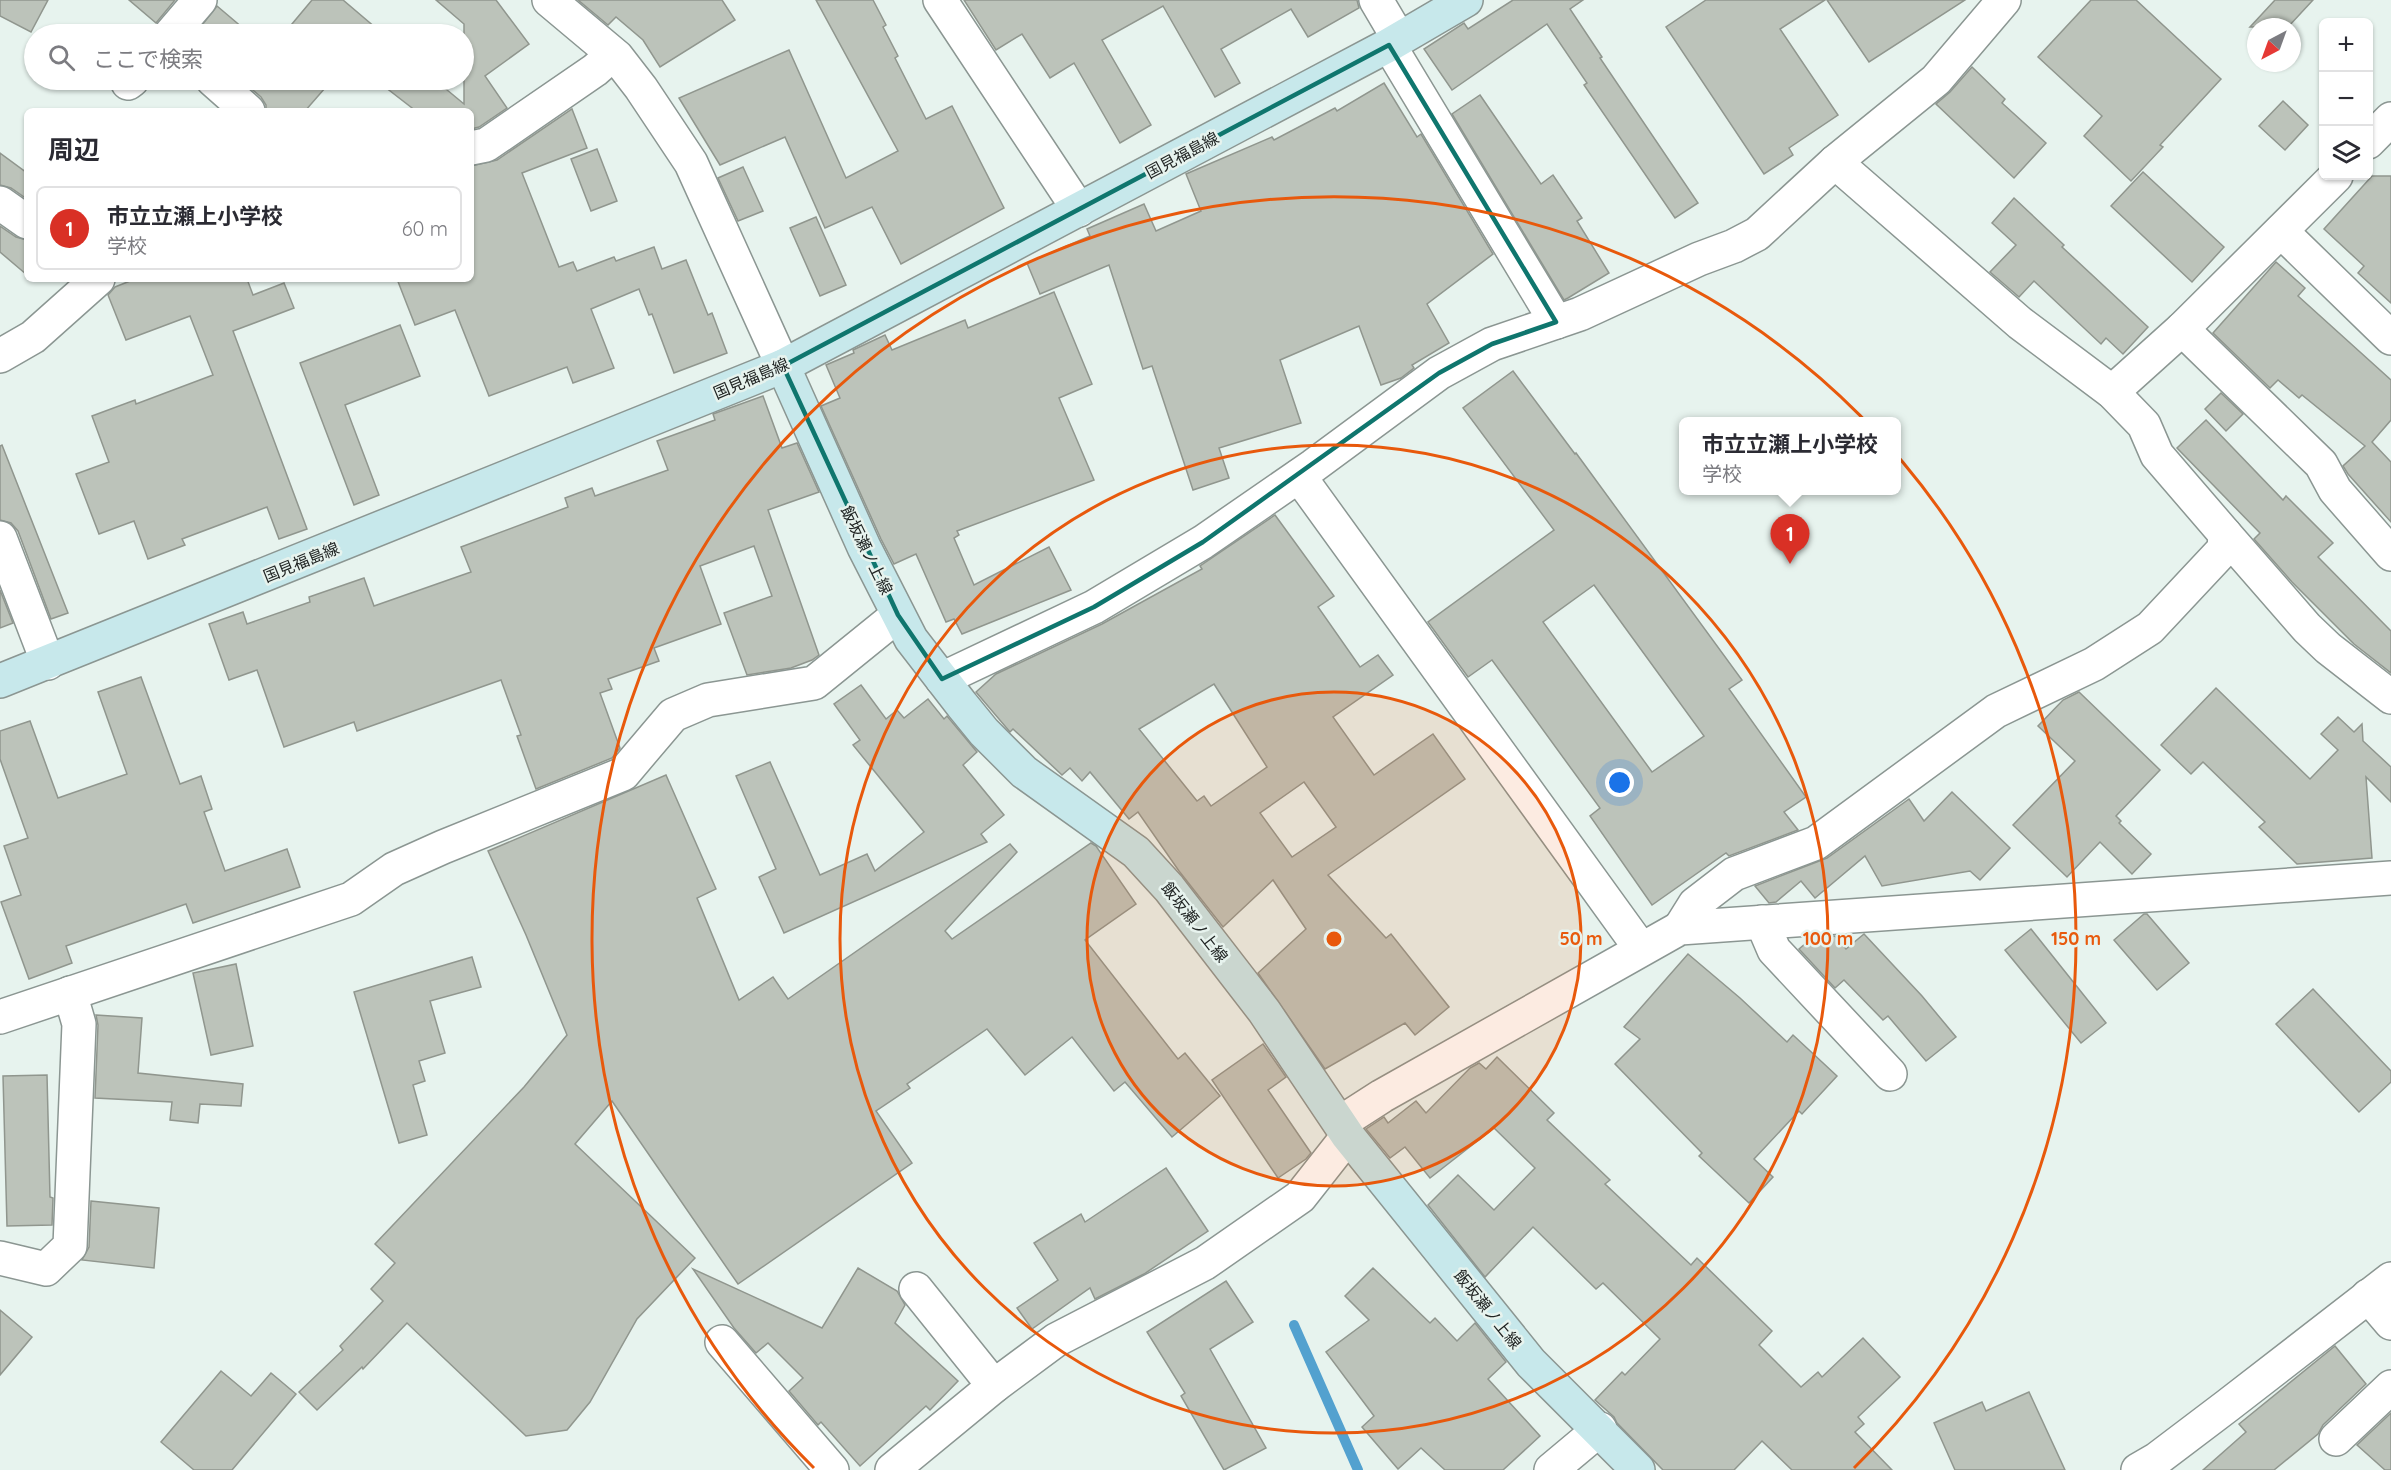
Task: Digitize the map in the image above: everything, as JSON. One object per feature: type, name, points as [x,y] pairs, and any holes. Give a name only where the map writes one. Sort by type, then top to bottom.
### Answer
[{"type":"main road","name":"国見福島線","points":[[0,681],[783,366],[1394,42],[1466,0]]},
{"type":"main road","name":"飯坂瀬ノ上線","points":[[783,366],[864,547],[911,639],[984,732],[1024,772],[1136,852],[1169,888],[1264,1011],[1344,1130],[1531,1363],[1638,1470]]},
{"type":"street","points":[[180,24],[200,0]]},
{"type":"street","points":[[549,0],[617,57],[642,88],[691,163],[783,366]]},
{"type":"street","points":[[940,0],[1079,210]]},
{"type":"street","points":[[1376,0],[1394,42],[1556,322]]},
{"type":"street","points":[[942,679],[1095,607],[1203,542],[1299,476],[1439,373],[1492,344],[1580,314],[1756,234],[1835,162],[1936,80],[2004,0]]},
{"type":"street","points":[[474,147],[486,145],[595,70],[612,55]]},
{"type":"street","points":[[224,90],[245,108]]},
{"type":"street","points":[[2373,137],[2391,119]]},
{"type":"street","points":[[1835,162],[2019,323],[2112,392],[2144,425],[2157,455],[2307,628],[2328,648],[2391,697]]},
{"type":"street","points":[[2112,392],[2182,330],[2332,180]]},
{"type":"street","points":[[0,203],[24,220]]},
{"type":"street","points":[[2282,231],[2391,338]]},
{"type":"street","points":[[0,356],[33,337],[95,282]]},
{"type":"street","points":[[2182,330],[2321,464],[2335,490],[2391,554]]},
{"type":"street","points":[[1299,476],[1641,950]]},
{"type":"street","points":[[1680,928],[1695,904],[1734,874],[1816,843],[1996,711],[2094,664],[2150,628],[2224,549],[2224,534]]},
{"type":"street","points":[[0,538],[48,663]]},
{"type":"street","points":[[0,1017],[351,899],[404,864],[623,774],[674,715],[708,700],[813,683],[898,615]]},
{"type":"street","points":[[892,1470],[994,1386],[1056,1340],[1205,1263],[1300,1197],[1344,1130],[1382,1096],[1680,928],[2391,878]]},
{"type":"street","points":[[1762,922],[1774,950],[1890,1074]]},
{"type":"street","points":[[0,1258],[46,1269],[69,1246],[79,1023],[70,993]]},
{"type":"street","points":[[2138,1470],[2183,1439],[2380,1288],[2391,1323]]},
{"type":"street","points":[[916,1289],[994,1386]]},
{"type":"street","points":[[722,1342],[832,1470]]},
{"type":"street","points":[[2337,1439],[2391,1387]]},
{"type":"street","points":[[1551,1470],[1600,1430]]},
{"type":"highlighted area","points":[[1389,45],[1556,322],[1492,344],[1439,373],[1203,542],[1094,607],[942,679],[898,615],[783,366]]},
{"type":"building","points":[[0,0],[48,0],[35,24],[24,24],[24,28],[0,16]]},
{"type":"building","points":[[129,0],[175,0],[156,23]]},
{"type":"building","points":[[312,0],[343,0],[371,24],[292,24]]},
{"type":"building","points":[[436,0],[496,0],[529,44],[485,76],[507,108],[474,128],[474,108],[412,108],[389,90],[447,90],[464,104],[464,90],[474,90],[474,24],[464,24]]},
{"type":"building","points":[[578,0],[722,0],[735,20],[660,67],[643,40],[616,17],[608,25]]},
{"type":"building","points":[[816,0],[873,0],[886,25],[883,27],[898,56],[895,58],[926,119],[952,106],[1004,208],[901,264],[872,207],[825,228],[785,137],[720,165],[679,98],[789,50],[846,178],[898,151]]},
{"type":"building","points":[[964,0],[1357,0],[1359,8],[1308,37],[1291,9],[1221,49],[1240,83],[1215,97],[1163,6],[1102,40],[1151,125],[1120,143],[1074,63],[1050,78],[1022,34],[996,50]]},
{"type":"building","points":[[1513,0],[1583,0],[1570,9],[1602,57],[1600,58],[1698,203],[1675,218],[1584,85],[1587,83],[1547,24],[1452,90],[1424,49],[1464,23],[1468,29]]},
{"type":"building","points":[[1706,0],[1825,0],[1780,29],[1838,115],[1789,148],[1793,155],[1764,174],[1666,27]]},
{"type":"building","points":[[1827,0],[1965,0],[1869,62]]},
{"type":"building","points":[[2091,0],[2136,0],[2221,79],[2160,145],[2163,147],[2131,181],[2084,136],[2102,116],[2038,57]]},
{"type":"building","points":[[2275,0],[2313,0],[2296,18],[2258,18]]},
{"type":"building","points":[[217,6],[238,24],[203,24]]},
{"type":"building","points":[[1972,67],[2005,99],[2002,103],[2046,143],[2014,178],[1936,104]]},
{"type":"building","points":[[1384,83],[1417,137],[1421,134],[1493,254],[1427,304],[1449,343],[1412,365],[1414,368],[1401,378],[1381,385],[1359,326],[1280,360],[1301,423],[1219,448],[1229,478],[1193,490],[1152,366],[1143,369],[1109,265],[1040,294],[1027,263],[1090,236],[1087,229],[1144,204],[1156,231],[1201,211],[1186,174],[1272,137],[1274,140],[1335,108],[1337,111]]},
{"type":"building","points":[[253,90],[323,90],[308,108],[266,108],[261,97]]},
{"type":"building","points":[[1480,95],[1541,184],[1553,175],[1582,218],[1577,221],[1609,273],[1564,300],[1452,114]]},
{"type":"building","points":[[2283,101],[2308,125],[2285,150],[2259,126]]},
{"type":"building","points":[[572,109],[587,148],[522,173],[559,267],[573,262],[577,271],[614,257],[616,261],[654,247],[662,269],[686,260],[708,315],[712,313],[727,353],[674,373],[652,314],[649,315],[639,289],[591,309],[614,368],[573,383],[567,367],[489,396],[455,310],[415,325],[398,282],[474,282],[474,165],[497,160]]},
{"type":"building","points":[[597,149],[617,201],[591,211],[571,159]]},
{"type":"building","points":[[0,153],[24,171],[24,197],[11,188],[0,185]]},
{"type":"building","points":[[743,167],[763,211],[738,221],[718,178]]},
{"type":"building","points":[[2143,172],[2224,247],[2192,282],[2111,206]]},
{"type":"building","points":[[2373,176],[2391,176],[2391,303],[2358,273],[2364,266],[2324,229],[2368,180],[2373,180]]},
{"type":"building","points":[[2014,198],[2064,245],[2062,247],[2148,327],[2123,354],[2106,338],[2101,344],[2034,281],[2019,297],[1990,272],[2016,245],[1992,223]]},
{"type":"building","points":[[816,217],[846,285],[820,296],[790,228]]},
{"type":"building","points":[[0,226],[16,237],[24,239],[24,272],[0,252]]},
{"type":"building","points":[[2276,262],[2305,288],[2298,296],[2391,380],[2391,420],[2372,442],[2391,462],[2391,522],[2343,466],[2365,446],[2302,395],[2299,398],[2278,380],[2270,388],[2213,333]]},
{"type":"building","points":[[128,282],[248,282],[253,295],[284,283],[294,308],[233,331],[307,529],[279,539],[267,507],[182,539],[185,545],[148,559],[134,521],[99,534],[76,474],[109,462],[92,416],[135,400],[136,404],[213,375],[190,316],[126,340],[108,295],[115,287]]},
{"type":"building","points":[[1054,292],[1092,384],[1059,398],[1094,480],[957,531],[959,535],[954,538],[974,585],[1049,547],[1071,590],[962,634],[954,619],[946,622],[916,554],[894,564],[881,539],[821,406],[840,398],[826,365],[854,353],[853,350],[885,335],[892,350],[965,320],[968,328]]},
{"type":"building","points":[[400,325],[420,376],[345,405],[379,495],[354,505],[300,363]]},
{"type":"building","points":[[1513,371],[1742,680],[1729,689],[1806,797],[1784,812],[1798,830],[1729,856],[1726,853],[1652,905],[1590,816],[1600,808],[1492,660],[1468,677],[1428,622],[1554,530],[1463,408]],"holes":[[[1594,585],[1704,736],[1652,772],[1543,622]]]},
{"type":"building","points":[[2221,393],[2243,414],[2226,431],[2205,409]]},
{"type":"building","points":[[763,396],[782,448],[797,443],[819,492],[768,510],[819,655],[812,660],[791,668],[747,675],[724,613],[772,596],[754,546],[700,566],[721,624],[654,648],[659,661],[608,679],[612,689],[600,693],[620,748],[612,758],[536,789],[517,736],[521,735],[501,680],[357,731],[354,722],[284,747],[257,670],[229,680],[209,624],[243,612],[247,624],[310,602],[309,597],[364,578],[374,606],[471,572],[461,547],[568,507],[565,498],[592,488],[595,496],[668,470],[657,441],[715,420],[713,414]]},
{"type":"building","points":[[2206,420],[2283,500],[2286,496],[2333,543],[2318,557],[2391,631],[2391,673],[2354,644],[2292,582],[2254,539],[2260,533],[2177,448]]},
{"type":"building","points":[[2,445],[68,613],[51,619],[18,531],[11,523],[0,520],[0,446]]},
{"type":"building","points":[[1275,515],[1334,596],[1318,607],[1360,667],[1378,655],[1393,675],[1333,717],[1374,775],[1433,734],[1465,779],[1328,875],[1386,938],[1391,934],[1449,1007],[1415,1035],[1405,1023],[1325,1069],[1258,973],[1306,929],[1273,880],[1223,927],[1179,871],[1138,812],[1129,819],[1090,772],[1082,781],[1070,768],[1062,775],[1013,729],[1010,732],[976,692],[996,674],[1102,624],[1202,569],[1200,566]],"holes":[[[1214,684],[1267,767],[1211,806],[1204,796],[1197,801],[1139,729]],[[1304,782],[1336,827],[1292,857],[1260,813]]]},
{"type":"building","points":[[0,590],[13,623],[0,628]]},
{"type":"building","points":[[141,677],[180,784],[201,776],[212,809],[204,812],[225,871],[287,849],[300,887],[193,923],[186,904],[66,946],[72,963],[29,979],[1,902],[21,895],[4,846],[28,838],[0,759],[0,731],[30,721],[58,798],[127,774],[98,692]]},
{"type":"building","points":[[861,685],[886,719],[897,710],[904,718],[928,699],[944,719],[947,716],[977,752],[963,765],[1004,815],[981,834],[987,842],[784,933],[759,877],[776,869],[736,776],[770,762],[820,875],[867,854],[875,871],[924,832],[853,745],[860,740],[834,704]]},
{"type":"building","points":[[2216,688],[2310,779],[2338,750],[2321,734],[2338,717],[2354,732],[2362,724],[2363,741],[2391,767],[2391,802],[2366,777],[2372,858],[2297,864],[2259,827],[2265,822],[2203,762],[2191,774],[2161,745]]},
{"type":"building","points":[[2079,692],[2160,770],[2116,816],[2121,821],[2119,823],[2151,854],[2132,874],[2100,842],[2067,877],[2013,825],[2075,761],[2038,726],[2063,700]]},
{"type":"building","points":[[666,775],[716,889],[697,898],[739,1000],[773,977],[788,999],[1010,844],[1017,852],[945,931],[952,939],[1091,843],[1096,846],[1136,904],[1085,940],[1178,1059],[1185,1053],[1220,1096],[1172,1137],[1125,1082],[1114,1091],[1072,1037],[1025,1075],[987,1029],[907,1084],[910,1088],[876,1111],[912,1163],[738,1284],[612,1101],[575,1144],[695,1258],[637,1319],[590,1402],[567,1430],[526,1436],[407,1323],[363,1369],[362,1367],[317,1410],[299,1392],[343,1350],[340,1346],[383,1301],[371,1289],[395,1263],[375,1244],[524,1087],[567,1035],[488,851]]},
{"type":"building","points":[[1952,792],[2010,848],[1980,880],[1970,871],[1882,886],[1865,856],[1815,898],[1801,881],[1776,902],[1769,903],[1755,886],[1827,858],[1909,799],[1924,821]]},
{"type":"building","points":[[2144,914],[2147,914],[2189,963],[2157,990],[2114,940]]},
{"type":"building","points":[[2031,929],[2106,1023],[2081,1043],[2005,950]]},
{"type":"building","points":[[1864,934],[1922,996],[1956,1037],[1926,1061],[1888,1016],[1883,1020],[1844,980],[1835,988],[1799,949],[1812,938],[1835,936],[1846,949]]},
{"type":"building","points":[[1688,954],[1787,1042],[1793,1035],[1837,1076],[1802,1114],[1799,1111],[1754,1159],[1773,1177],[1749,1203],[1699,1156],[1702,1153],[1615,1064],[1640,1039],[1624,1027]]},
{"type":"building","points":[[472,957],[481,987],[430,1001],[445,1053],[419,1061],[425,1081],[413,1085],[427,1135],[399,1143],[354,992]]},
{"type":"building","points":[[236,964],[253,1046],[211,1055],[193,973]]},
{"type":"building","points":[[2313,989],[2391,1071],[2391,1082],[2359,1112],[2276,1024]]},
{"type":"building","points":[[96,1015],[142,1018],[138,1073],[243,1084],[241,1106],[200,1104],[198,1123],[170,1120],[172,1102],[95,1098],[98,1025]]},
{"type":"building","points":[[1263,1044],[1286,1077],[1268,1090],[1311,1153],[1278,1178],[1212,1080]]},
{"type":"building","points":[[1497,1057],[1554,1113],[1547,1120],[1610,1180],[1605,1184],[1691,1265],[1697,1258],[1772,1331],[1759,1345],[1801,1387],[1818,1372],[1822,1377],[1863,1338],[1900,1377],[1858,1417],[1864,1424],[1855,1432],[1892,1470],[1792,1470],[1762,1441],[1734,1470],[1663,1470],[1595,1400],[1622,1372],[1625,1375],[1660,1339],[1603,1283],[1596,1289],[1533,1227],[1485,1277],[1428,1205],[1458,1175],[1494,1210],[1535,1168],[1494,1128],[1430,1178],[1405,1147],[1390,1158],[1366,1129],[1384,1117],[1388,1123],[1416,1101],[1426,1113],[1470,1068],[1479,1063],[1486,1069]]},
{"type":"building","points":[[47,1075],[50,1197],[53,1198],[52,1225],[7,1226],[3,1076]]},
{"type":"building","points":[[1166,1168],[1208,1231],[1144,1274],[1095,1299],[1090,1288],[1032,1329],[1017,1308],[1058,1280],[1034,1243],[1081,1214],[1085,1222]]},
{"type":"building","points":[[91,1201],[159,1208],[154,1268],[82,1260],[89,1247]]},
{"type":"building","points":[[858,1268],[897,1291],[905,1305],[895,1323],[958,1381],[930,1410],[926,1406],[860,1466],[821,1422],[818,1425],[789,1391],[803,1378],[768,1343],[756,1353],[734,1328],[693,1269],[822,1328]]},
{"type":"building","points":[[1373,1268],[1430,1323],[1435,1318],[1457,1341],[1475,1323],[1506,1362],[1488,1379],[1540,1436],[1503,1470],[1445,1470],[1421,1448],[1398,1469],[1362,1427],[1374,1416],[1326,1352],[1369,1320],[1345,1296]]},
{"type":"building","points":[[1226,1281],[1253,1322],[1210,1349],[1266,1448],[1224,1470],[1181,1396],[1185,1393],[1147,1332]]},
{"type":"building","points":[[0,1310],[32,1337],[0,1375]]},
{"type":"building","points":[[2335,1346],[2366,1384],[2323,1425],[2318,1434],[2274,1470],[2203,1470],[2246,1432],[2239,1424]]},
{"type":"building","points":[[221,1371],[251,1396],[271,1373],[296,1394],[232,1470],[194,1470],[161,1442]]},
{"type":"building","points":[[2029,1392],[2065,1470],[1955,1470],[1934,1423],[1982,1402],[1986,1411]]},
{"type":"building","points":[[2391,1413],[2391,1470],[2385,1470],[2357,1445]]},
{"type":"waterway","points":[[1294,1325],[1358,1470]]},
{"type":"place","name":"市立立瀬上小学校","points":[[1790,564]]}]
